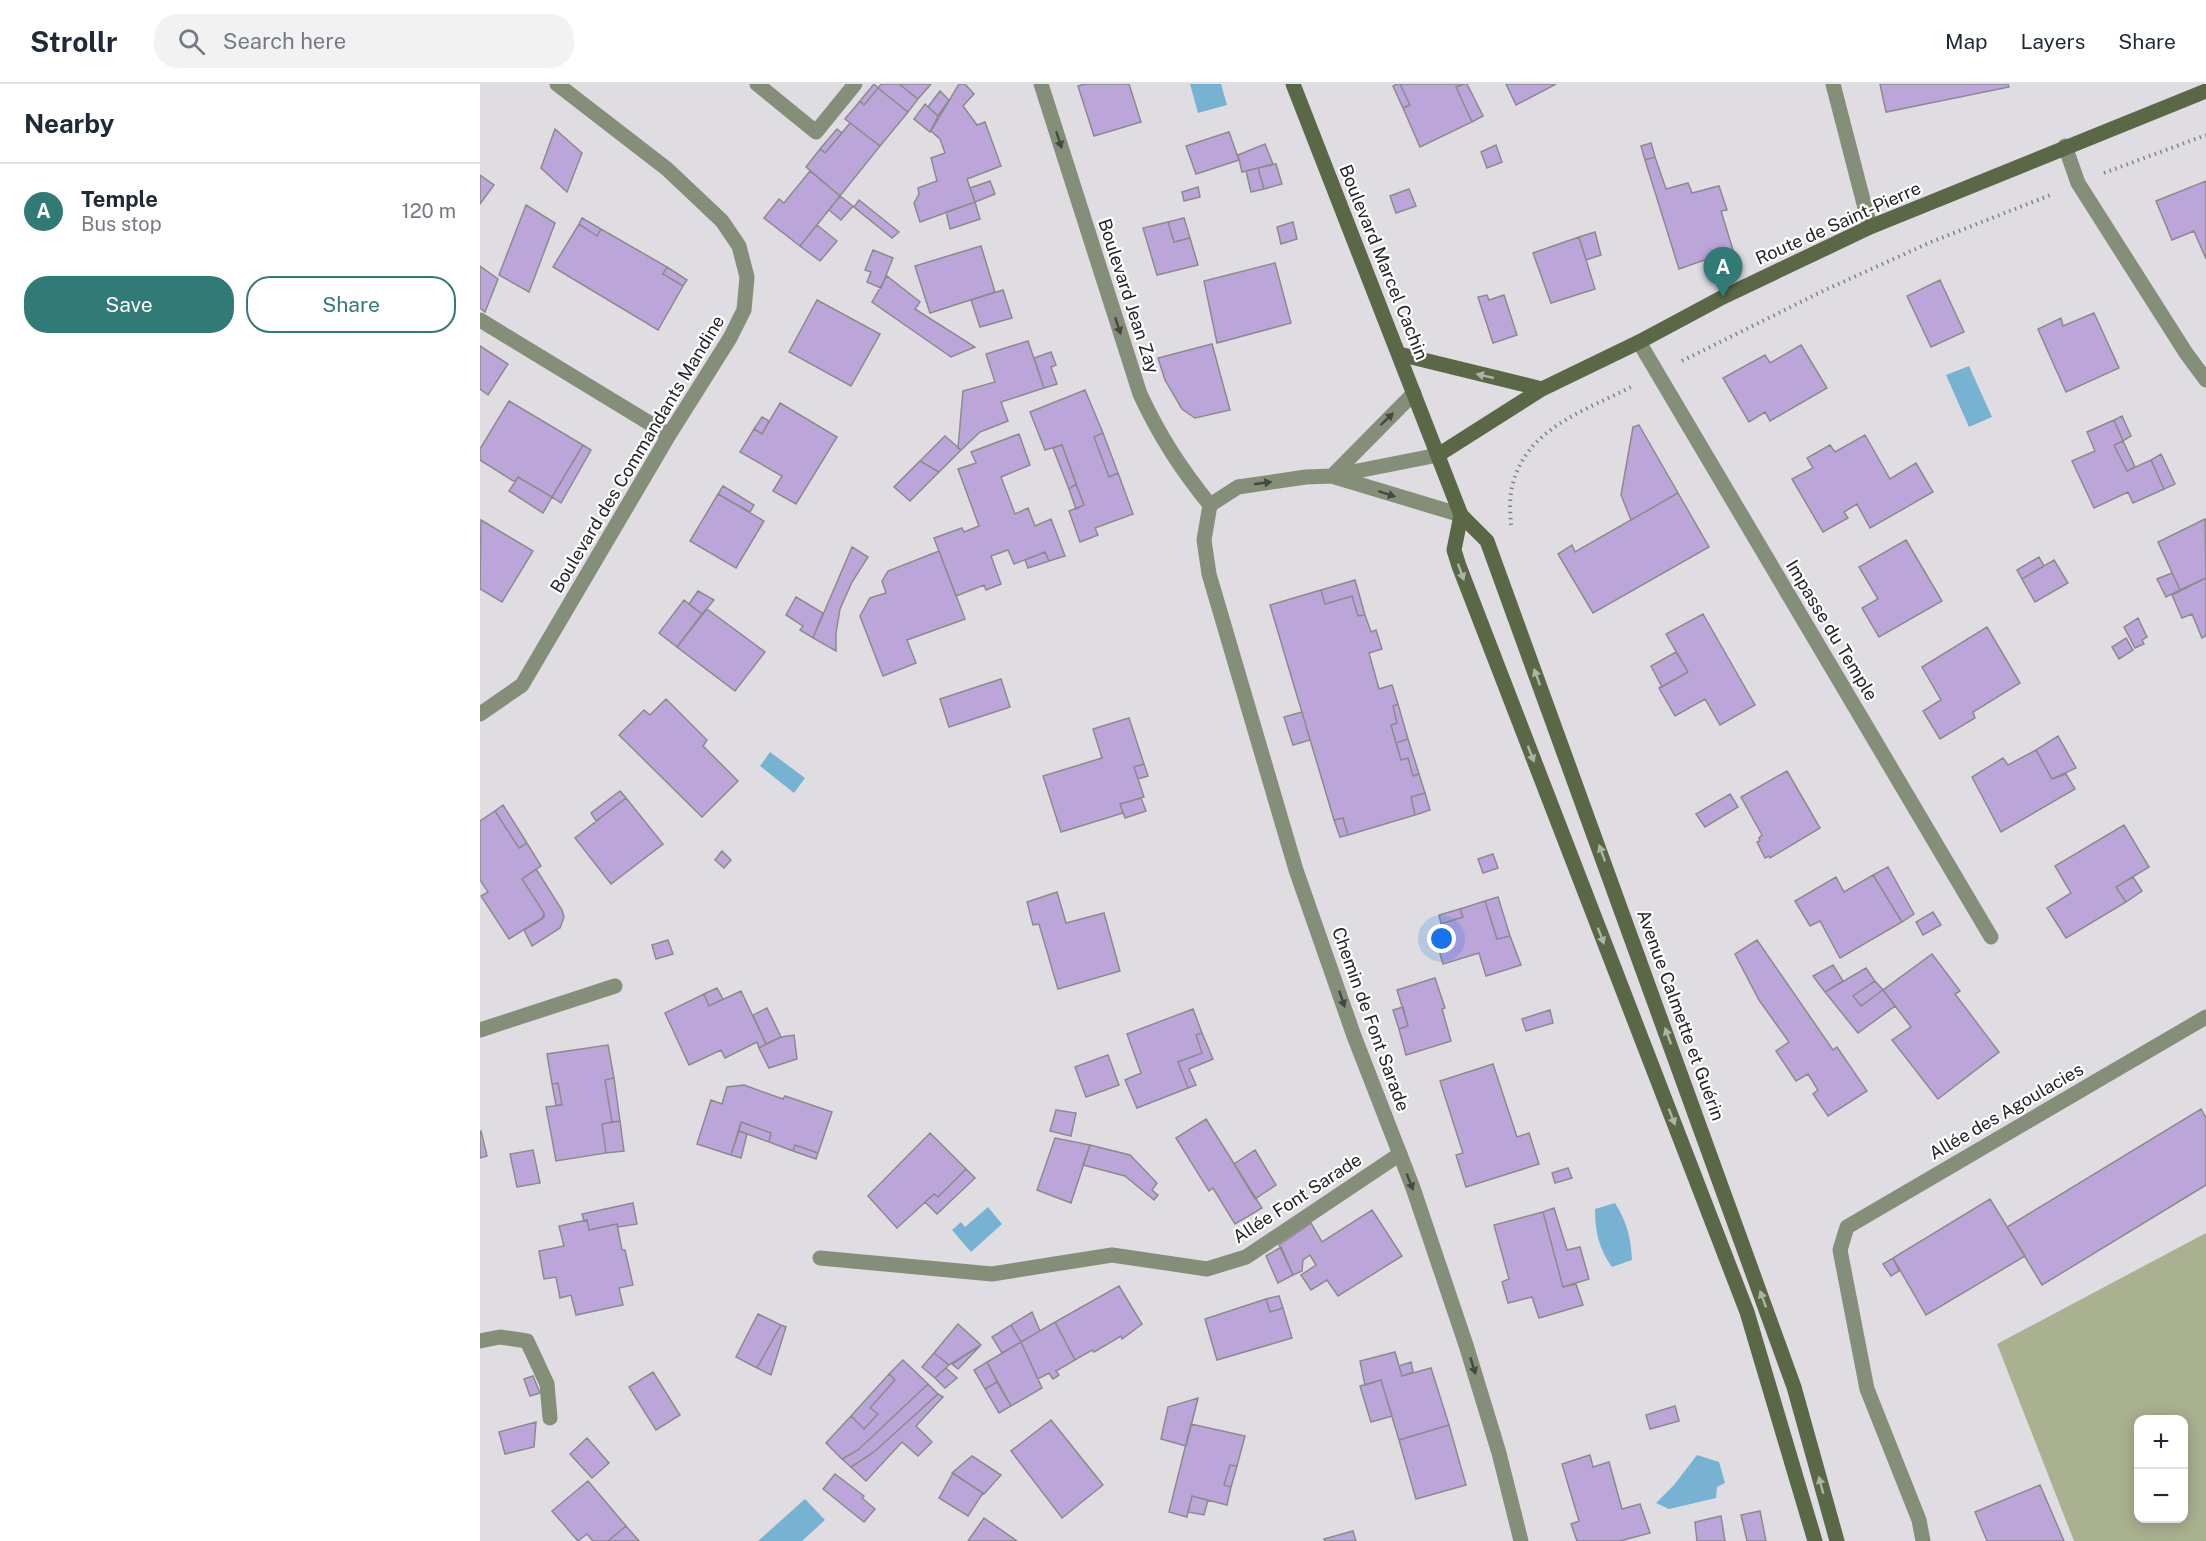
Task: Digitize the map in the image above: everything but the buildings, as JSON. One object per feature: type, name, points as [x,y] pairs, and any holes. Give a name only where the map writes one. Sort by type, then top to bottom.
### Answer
[{"type":"main road","name":"Boulevard Marcel Cachin","points":[[1293,84],[1438,455]]},
{"type":"main road","name":"Route de Saint-Pierre","points":[[1438,455],[1542,390],[1723,297],[1870,227],[2065,146],[2206,91]]},
{"type":"main road","points":[[1399,354],[1542,390]]},
{"type":"main road","name":"Avenue Calmette et Guérin","points":[[1438,455],[1461,515],[1487,541],[1554,721],[1794,1387],[1837,1541]]},
{"type":"main road","points":[[1461,515],[1454,550],[1459,566],[1747,1312],[1815,1541]]},
{"type":"street","name":"Boulevard des Commandants Mandine","points":[[480,714],[522,685],[669,435],[730,338],[744,310],[747,277],[739,246],[722,221],[667,169],[557,84]]},
{"type":"street","points":[[757,84],[816,132],[855,84]]},
{"type":"street","name":"Boulevard Jean Zay","points":[[1041,84],[1140,394],[1181,469],[1210,505]]},
{"type":"street","points":[[1833,84],[1870,227]]},
{"type":"street","points":[[2065,146],[2078,183],[2186,353],[2206,380]]},
{"type":"street","points":[[480,320],[669,435]]},
{"type":"street","name":"Impasse du Temple","points":[[1639,342],[1991,938]]},
{"type":"street","points":[[1332,476],[1414,393]]},
{"type":"street","points":[[1210,505],[1238,487],[1306,477],[1332,476],[1438,455]]},
{"type":"street","points":[[1332,476],[1461,515]]},
{"type":"street","name":"Chemin de Font Sarade","points":[[1210,505],[1204,540],[1209,574],[1296,870],[1354,1036],[1400,1154],[1466,1345],[1499,1453],[1521,1541]]},
{"type":"street","points":[[480,1030],[615,986]]},
{"type":"street","name":"Allée des Agoulacies","points":[[1923,1541],[1919,1520],[1868,1389],[1840,1250],[1847,1227],[2206,1017]]},
{"type":"street","name":"Allée Font Sarade","points":[[820,1258],[992,1274],[1112,1256],[1207,1269],[1246,1257],[1400,1154]]},
{"type":"street","points":[[480,1341],[500,1337],[527,1341],[547,1384],[550,1418]]},
{"type":"path","points":[[2107,172],[2206,135]]},
{"type":"path","points":[[1685,359],[1825,290],[1931,242],[2055,193]]},
{"type":"path","points":[[1511,529],[1513,483],[1527,452],[1557,424],[1641,382]]},
{"type":"green space","points":[[2206,1233],[2206,1541],[2074,1541],[1997,1344]]},
{"type":"water","points":[[1190,84],[1221,84],[1227,105],[1198,113]]},
{"type":"water","points":[[1969,366],[1992,417],[1969,427],[1946,375]]},
{"type":"water","points":[[770,752],[805,778],[794,793],[760,766]]},
{"type":"water","points":[[1615,1203],[1628,1230],[1632,1260],[1612,1267],[1599,1240],[1595,1209]]},
{"type":"water","points":[[988,1207],[1002,1224],[971,1252],[952,1230],[961,1222],[965,1227]]},
{"type":"water","points":[[1697,1455],[1719,1462],[1725,1483],[1717,1487],[1716,1498],[1669,1509],[1656,1503],[1674,1485]]},
{"type":"water","points":[[805,1499],[825,1520],[802,1541],[758,1541]]},
{"type":"place","name":"Temple","points":[[1723,297]]}]
